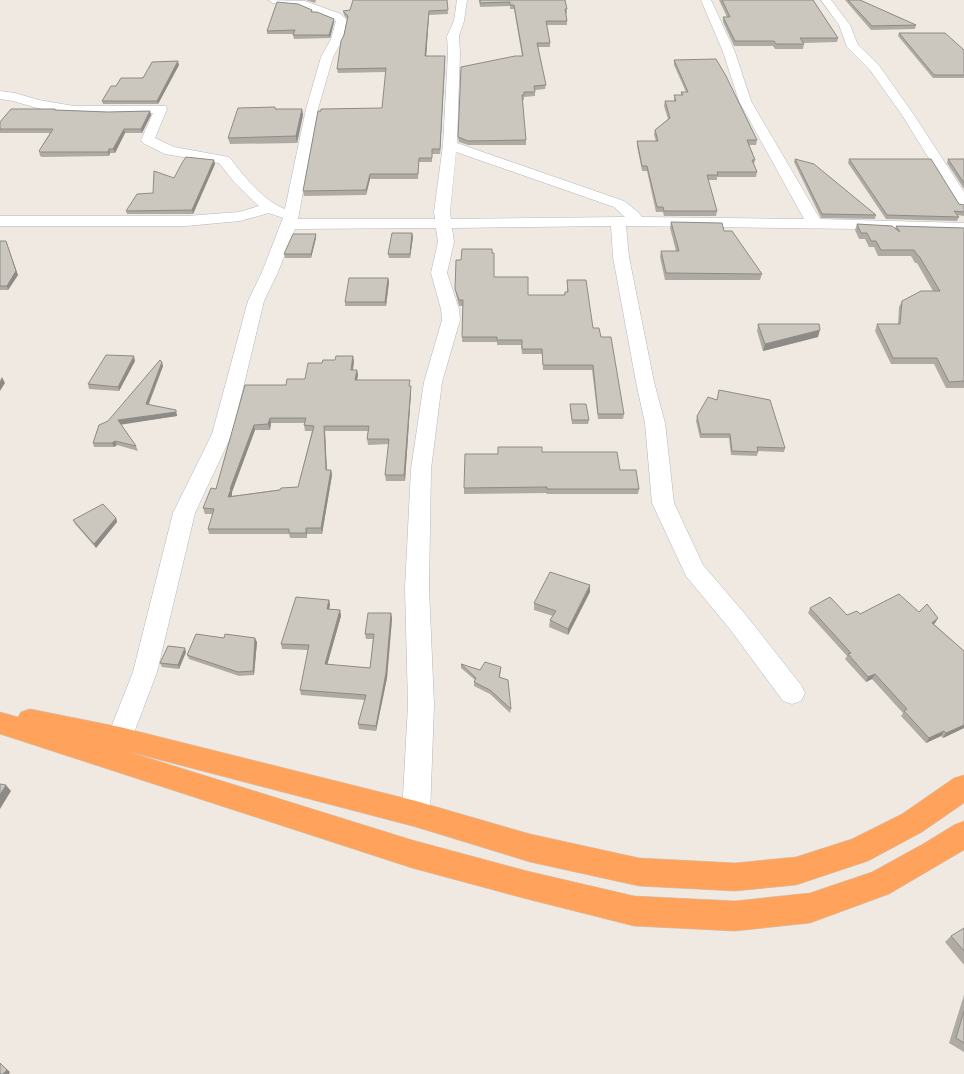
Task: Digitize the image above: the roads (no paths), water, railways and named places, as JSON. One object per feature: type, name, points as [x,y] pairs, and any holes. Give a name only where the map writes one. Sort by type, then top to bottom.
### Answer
[{"type":"highway","points":[[0,714],[120,738],[416,814],[530,848],[639,872],[735,877],[796,871],[858,852],[912,822],[964,787]]},
{"type":"highway","points":[[0,723],[412,854],[527,885],[634,911],[735,916],[810,908],[879,884],[933,854],[964,834]]},
{"type":"street","points":[[120,738],[145,672],[174,561],[184,513],[222,434],[256,301],[270,272],[289,220],[312,109],[327,57],[337,39],[342,20],[337,16],[301,3],[273,0]]},
{"type":"street","points":[[416,814],[421,705],[417,588],[421,469],[433,382],[438,359],[451,320],[450,308],[439,273],[446,242],[442,212],[450,145],[454,53],[452,36],[459,21],[462,0]]},
{"type":"street","points":[[706,0],[729,52],[745,101],[815,224]]},
{"type":"street","points":[[826,0],[844,24],[846,33],[854,47],[874,67],[908,115],[964,204]]},
{"type":"street","points":[[0,95],[15,97],[37,104],[74,110],[109,111],[161,109],[148,140],[170,151],[224,160],[240,180],[270,208],[289,220],[443,223],[627,221],[964,228]]},
{"type":"street","points":[[450,145],[619,204],[634,216],[627,221],[621,257],[644,382],[655,423],[664,503],[694,570],[792,693]]},
{"type":"street","points":[[0,221],[186,221],[234,217],[270,208]]}]
